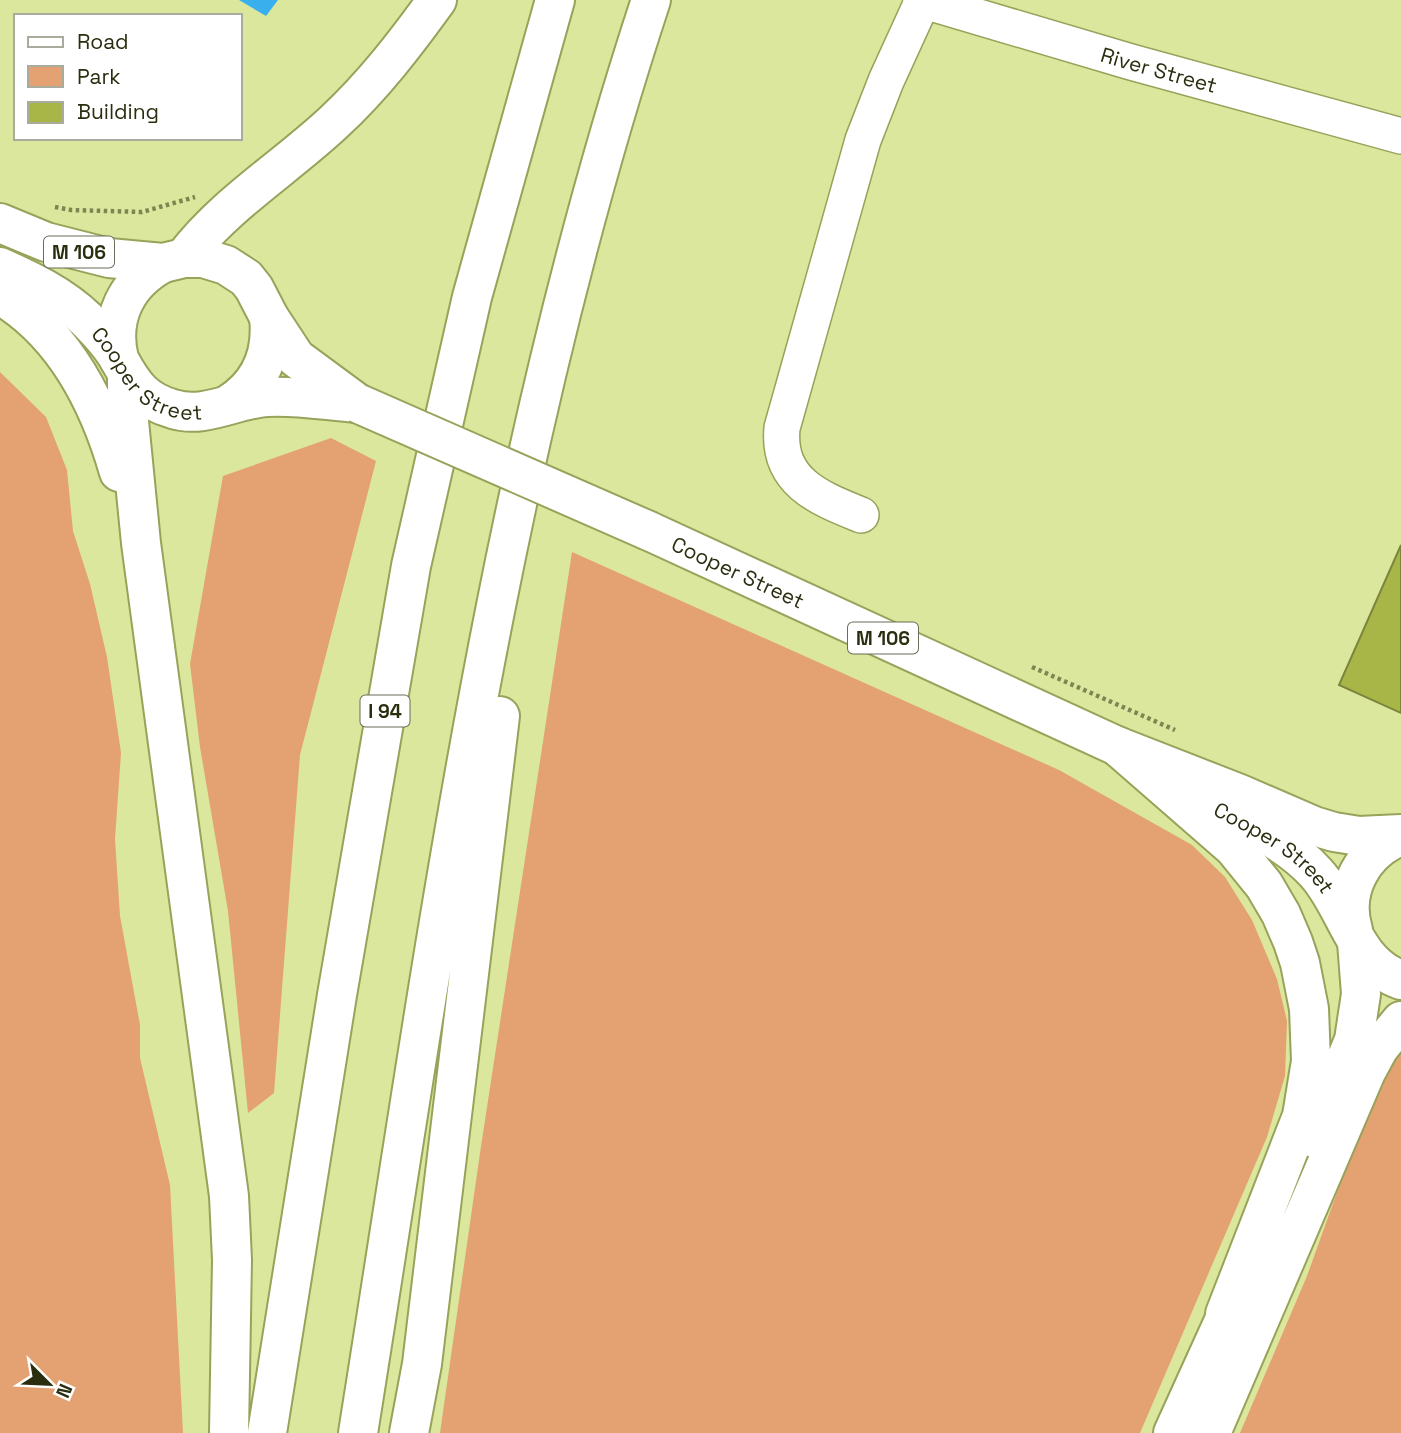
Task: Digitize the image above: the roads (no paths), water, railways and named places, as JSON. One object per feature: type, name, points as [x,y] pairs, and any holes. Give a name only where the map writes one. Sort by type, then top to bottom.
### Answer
[{"type":"main road","points":[[229,1433],[232,1260],[229,1196],[141,543],[123,367],[115,337],[116,323],[124,301],[137,281],[173,260],[197,241],[221,216],[342,114],[380,75],[437,0]]},
{"type":"main road","name":"I 94","points":[[267,1433],[337,995],[411,566],[472,297],[555,0]]},
{"type":"main road","points":[[358,1433],[428,993],[486,655],[510,535],[593,194],[626,76],[651,0]]},
{"type":"main road","name":"Cooper Street","points":[[0,223],[46,242],[109,258],[214,260],[236,271],[254,288],[296,358],[357,403],[649,531],[1117,746],[1324,829],[1359,836],[1401,835]]},
{"type":"main road","name":"Cooper Street","points":[[0,267],[42,286],[85,318],[123,367],[132,384],[142,394],[171,409],[202,412],[229,404],[278,396],[357,403]]},
{"type":"main road","points":[[0,295],[19,306],[49,335],[84,385],[109,439],[121,479],[127,516],[141,543]]},
{"type":"main road","points":[[229,404],[251,386],[264,366],[270,344],[269,317]]},
{"type":"main road","points":[[409,1433],[422,1364],[535,429]]},
{"type":"main road","points":[[1117,746],[1215,830],[1264,885],[1281,914],[1300,963],[1311,1027],[1311,1061],[1301,1116],[1225,1314],[1173,1433]]},
{"type":"main road","name":"Cooper Street","points":[[1117,746],[1291,850],[1328,888],[1357,942],[1378,968],[1401,980]]},
{"type":"main road","points":[[1225,1314],[1294,1182],[1349,1057],[1359,1019],[1361,994],[1357,942],[1350,922],[1349,906],[1356,877],[1381,846],[1401,835]]},
{"type":"main road","points":[[1210,1433],[1366,1072],[1379,1048],[1401,1021]]},
{"type":"street","name":"River Street","points":[[922,0],[1131,62],[1401,136]]},
{"type":"street","points":[[860,515],[819,496],[800,483],[782,451],[782,428],[863,140],[922,0]]},
{"type":"water","points":[[239,0],[278,0],[266,16]]}]
